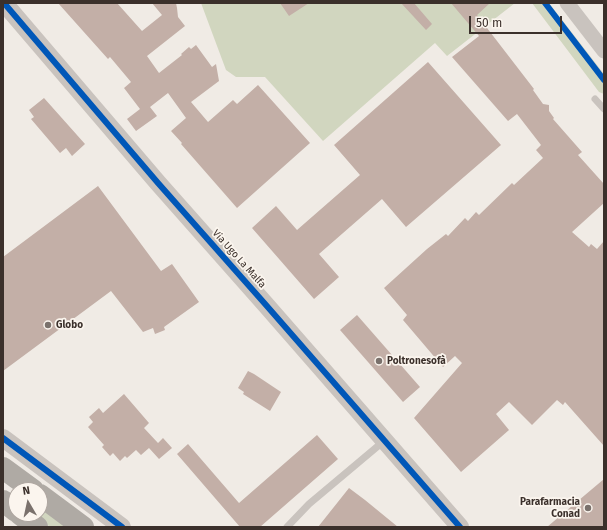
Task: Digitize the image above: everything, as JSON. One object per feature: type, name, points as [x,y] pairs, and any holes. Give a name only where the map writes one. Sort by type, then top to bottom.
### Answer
[{"type":"highway","points":[[3,468],[22,482]]},
{"type":"highway","points":[[48,501],[83,527]]},
{"type":"street","name":"Via Ugo La Malfa","points":[[4,3],[158,183],[460,527]]},
{"type":"street","points":[[567,3],[604,51]]},
{"type":"street","points":[[3,438],[122,527]]},
{"type":"lane","points":[[596,99],[604,109]]},
{"type":"lane","points":[[287,527],[310,504],[384,440]]},
{"type":"green space","points":[[201,3],[515,3],[447,56],[435,43],[323,141],[265,77],[236,77],[226,70]]},
{"type":"green space","points":[[532,3],[549,3],[604,74],[604,94],[599,92]]},
{"type":"green space","points":[[48,511],[70,527],[50,527],[43,522],[48,522]]},
{"type":"building","points":[[58,3],[117,3],[142,31],[162,15],[152,3],[176,3],[178,17],[185,26],[147,56],[159,73],[182,55],[181,54],[189,47],[191,49],[196,45],[212,67],[216,64],[219,81],[191,102],[208,122],[233,100],[237,104],[258,85],[310,143],[237,208],[171,131],[186,118],[168,93],[150,107],[157,116],[136,131],[127,119],[140,109],[124,88],[131,82],[110,57],[108,59]]},
{"type":"building","points":[[280,3],[309,3],[289,16]]},
{"type":"building","points":[[401,3],[414,3],[432,24],[426,30]]},
{"type":"building","points":[[451,3],[490,3],[477,15],[534,89],[533,90],[543,104],[549,105],[549,111],[554,118],[553,119],[582,152],[578,155],[604,184],[604,203],[572,232],[589,247],[591,244],[597,249],[604,241],[604,446],[565,402],[563,405],[557,400],[532,425],[509,402],[496,414],[509,430],[461,472],[414,418],[462,363],[455,356],[443,367],[403,320],[407,315],[384,288],[427,249],[446,234],[448,236],[465,218],[468,221],[476,212],[479,215],[512,183],[514,185],[543,158],[536,150],[541,145],[517,114],[508,121],[452,57],[479,36]]},
{"type":"building","points":[[428,62],[501,145],[406,227],[382,199],[319,254],[339,277],[314,299],[252,228],[276,206],[297,230],[360,175],[334,145]]},
{"type":"building","points":[[44,98],[85,144],[72,156],[66,148],[60,153],[31,119],[34,117],[29,110]]},
{"type":"building","points":[[98,186],[161,271],[172,264],[199,302],[164,327],[165,330],[155,334],[153,328],[143,332],[111,291],[3,371],[3,257]]},
{"type":"building","points":[[357,315],[420,387],[403,402],[340,330]]},
{"type":"building","points":[[248,371],[281,392],[270,411],[243,394],[244,392],[238,388]]},
{"type":"building","points":[[124,394],[149,423],[144,428],[158,443],[163,438],[172,448],[159,459],[149,448],[141,455],[136,450],[127,458],[125,456],[120,461],[113,453],[110,456],[102,447],[104,445],[88,427],[93,422],[89,417],[99,408],[103,413]]},
{"type":"building","points":[[317,435],[338,459],[260,527],[240,527],[177,454],[188,444],[239,503]]},
{"type":"building","points":[[604,479],[604,527],[547,527]]},
{"type":"building","points":[[349,488],[365,500],[398,527],[318,527]]},
{"type":"cycle path","points":[[4,3],[158,183],[460,527]]},
{"type":"cycle path","points":[[545,3],[604,80]]},
{"type":"cycle path","points":[[3,438],[122,527]]},
{"type":"place","name":"Globo","points":[[48,325]]},
{"type":"place","name":"Poltronesofà","points":[[379,361]]},
{"type":"place","name":"Parafarmacia Conad","points":[[588,508]]}]
